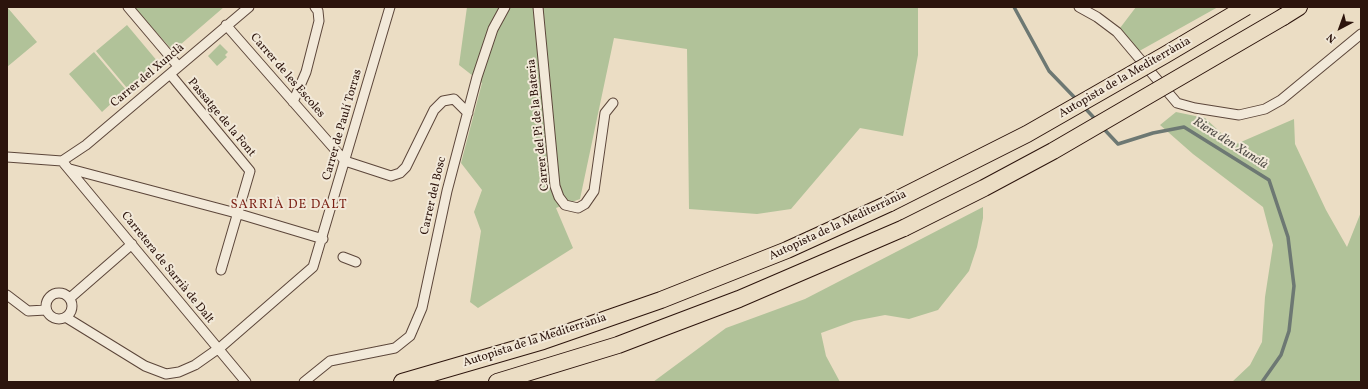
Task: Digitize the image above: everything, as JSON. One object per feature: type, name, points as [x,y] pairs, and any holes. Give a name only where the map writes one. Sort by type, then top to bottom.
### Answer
[{"type":"highway","name":"Autopista de la Mediterrània","points":[[402,382],[543,341],[661,300],[787,250],[890,203],[1033,131],[1246,7]]},
{"type":"highway","points":[[496,382],[618,345],[739,299],[904,228],[1060,148],[1299,7]]},
{"type":"street","points":[[128,7],[178,66]]},
{"type":"street","name":"Carrer del Xunclà","points":[[62,161],[86,144],[249,7]]},
{"type":"street","points":[[294,102],[306,72],[319,21],[318,11],[315,7]]},
{"type":"street","name":"Carrer de Paulí Torras","points":[[67,318],[145,366],[166,374],[179,372],[195,365],[217,348],[222,346],[313,267],[323,239],[390,7]]},
{"type":"street","points":[[468,113],[476,77],[504,7]]},
{"type":"street","name":"Carrer del Pi de la Bateria","points":[[538,7],[555,186],[559,197],[565,205],[578,208],[585,204],[594,191],[605,113],[613,103]]},
{"type":"street","points":[[1079,7],[1097,17],[1117,32],[1177,103],[1195,108],[1239,115],[1265,109],[1281,100],[1361,34]]},
{"type":"street","name":"Carrer de les Escoles","points":[[226,25],[345,161]]},
{"type":"street","name":"Passatge de la Font","points":[[170,74],[250,171],[236,213],[221,270]]},
{"type":"street","points":[[345,161],[391,176],[400,173],[406,167],[434,110],[443,101],[454,99],[468,113]]},
{"type":"street","name":"Carrer del Bosc","points":[[304,382],[330,361],[395,348],[410,336],[422,308],[447,192],[468,113]]},
{"type":"street","points":[[7,157],[62,161]]},
{"type":"street","name":"Carretera de Sarrià de Dalt","points":[[62,161],[246,382]]},
{"type":"street","points":[[70,169],[236,213],[323,239]]},
{"type":"street","points":[[70,298],[132,244]]},
{"type":"street","points":[[343,257],[356,262]]},
{"type":"street","points":[[62,292],[70,298],[73,304],[72,312],[67,318],[59,320],[51,317],[46,310],[47,300],[53,294],[62,292]]},
{"type":"street","points":[[7,295],[28,311],[46,310]]},
{"type":"green space","points":[[7,7],[37,42],[7,67]]},
{"type":"green space","points":[[134,7],[224,7],[173,51]]},
{"type":"green space","points":[[467,7],[918,7],[918,55],[903,136],[860,128],[791,209],[757,214],[689,209],[687,49],[614,38],[580,199],[556,208],[573,248],[478,308],[470,302],[481,231],[474,212],[482,190],[461,163],[482,83],[459,65]]},
{"type":"green space","points":[[1136,7],[1218,7],[1134,54],[1117,32]]},
{"type":"green space","points":[[127,25],[158,62],[127,88],[96,51]]},
{"type":"green space","points":[[220,44],[228,52],[225,55],[227,57],[217,66],[208,56]]},
{"type":"green space","points":[[94,52],[126,90],[102,112],[69,74]]},
{"type":"green space","points":[[1176,112],[1205,118],[1234,145],[1294,119],[1295,144],[1326,210],[1347,247],[1361,212],[1361,382],[1232,382],[1250,365],[1262,342],[1265,297],[1273,245],[1263,207],[1193,154],[1160,125]]},
{"type":"green space","points":[[983,207],[983,218],[977,247],[969,271],[938,310],[909,319],[885,315],[854,321],[821,333],[826,356],[840,382],[653,382],[726,328],[805,299]]},
{"type":"waterway","name":"Riera d'en Xunclà","points":[[1014,7],[1049,71],[1077,100]]},
{"type":"waterway","name":"Riera d'en Xunclà","points":[[1083,106],[1097,121]]},
{"type":"waterway","name":"Riera d'en Xunclà","points":[[1102,127],[1118,144],[1153,133],[1184,127],[1269,180],[1288,237],[1294,286],[1289,331],[1281,355],[1262,382]]},
{"type":"district","name":"SARRIÀ DE DALT","points":[[289,206]]}]
